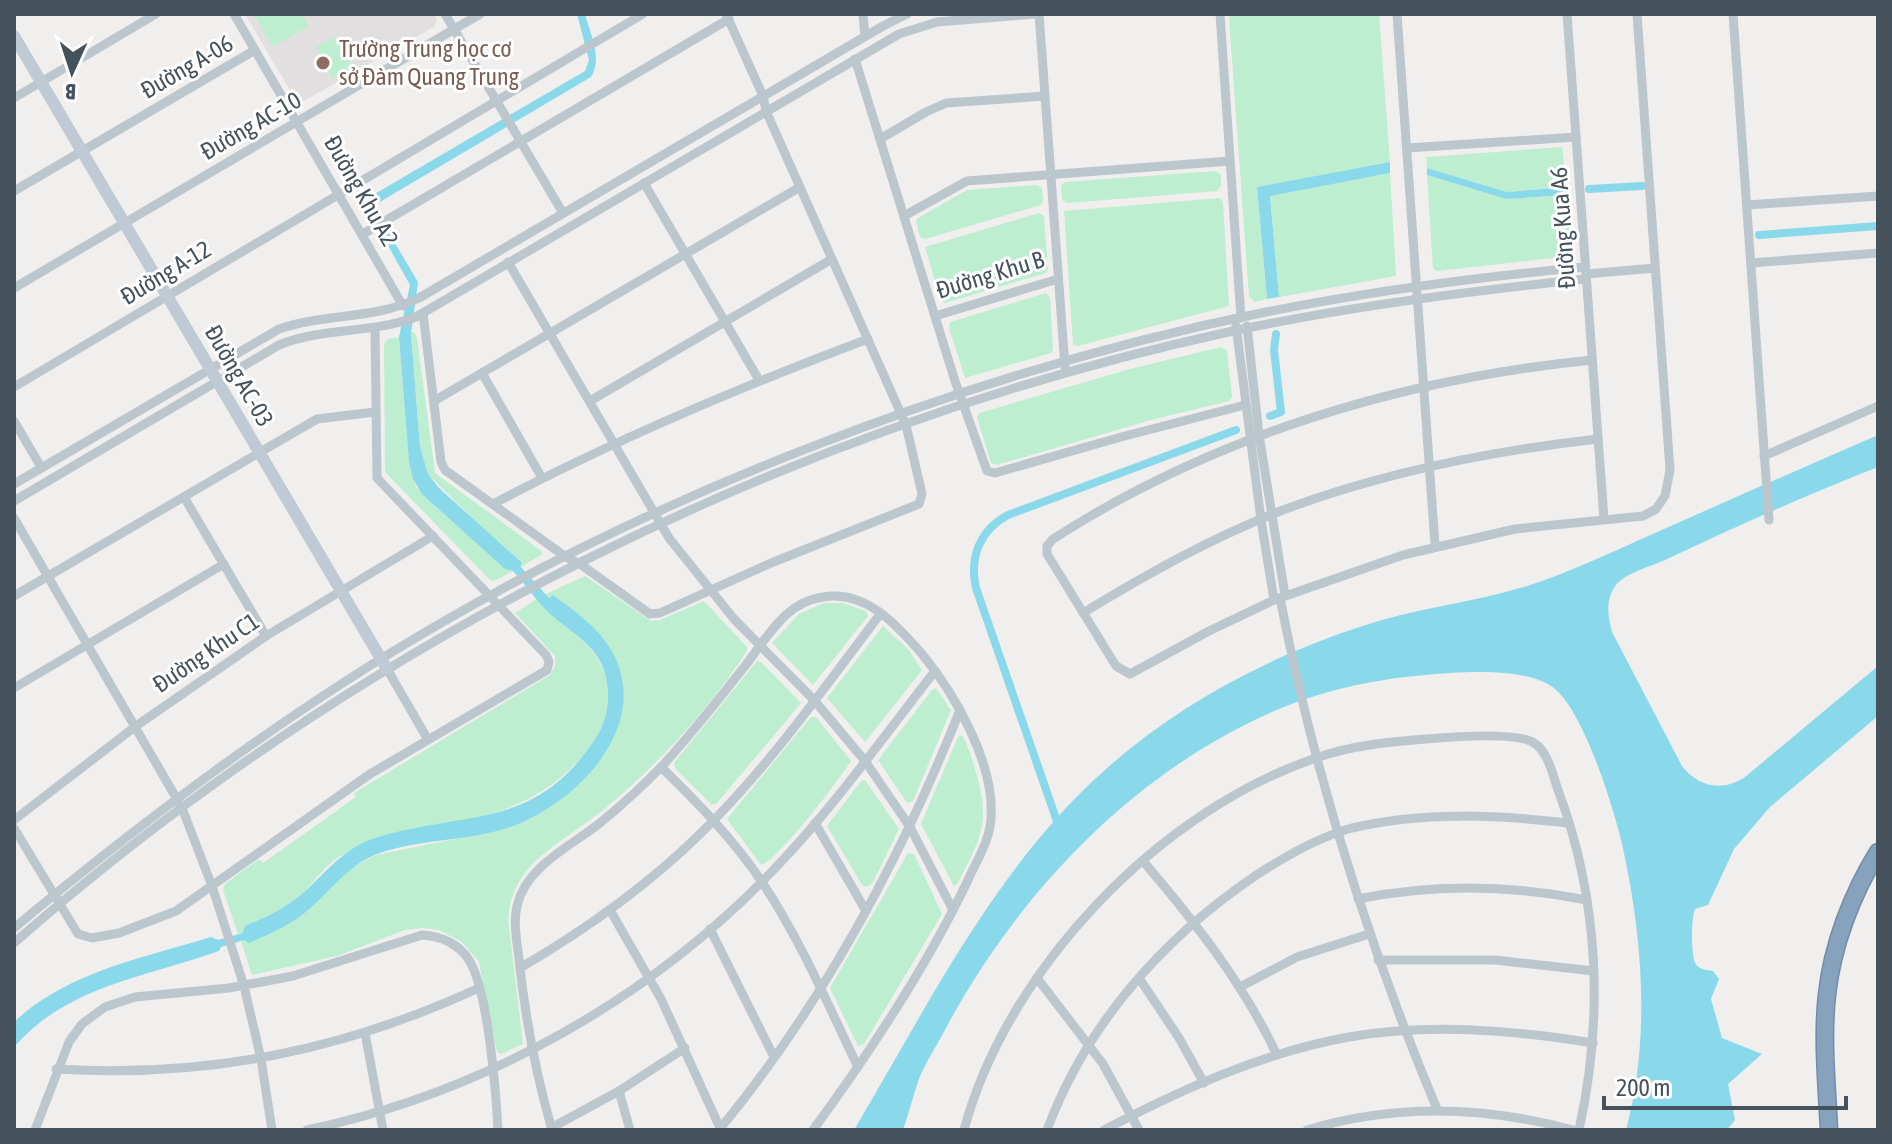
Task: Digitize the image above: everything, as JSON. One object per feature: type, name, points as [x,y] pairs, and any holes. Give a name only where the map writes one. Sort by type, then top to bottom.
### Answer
[{"type":"highway","points":[[1829,1130],[1827,995],[1844,924],[1878,852]]},
{"type":"street","points":[[14,98],[155,14]]},
{"type":"street","name":"Đường Khu A2","points":[[234,14],[339,193],[368,231],[403,306]]},
{"type":"street","points":[[445,14],[563,213]]},
{"type":"street","name":"Đường AC-10","points":[[14,288],[480,14]]},
{"type":"street","name":"Đường A-12","points":[[14,387],[643,14]]},
{"type":"street","points":[[863,14],[865,36]]},
{"type":"street","points":[[14,484],[267,335],[291,325],[320,319],[374,314],[419,298],[907,14]]},
{"type":"street","points":[[14,501],[291,341],[316,335],[375,329],[419,315],[887,40],[923,25],[950,20],[1037,14]]},
{"type":"street","name":"Đường Khu B","points":[[855,59],[935,316],[1058,279],[1037,14]]},
{"type":"street","points":[[1220,14],[1241,318],[1236,331],[1245,405],[1272,515],[1280,598]]},
{"type":"street","points":[[1397,14],[1435,545]]},
{"type":"street","name":"Đường Kua A6","points":[[1567,14],[1604,519]]},
{"type":"street","points":[[1592,360],[1511,370],[1425,386],[1336,410],[1254,437],[1144,488],[1049,543],[1048,558],[1116,666],[1130,674],[1189,641],[1280,598],[1358,569],[1435,545],[1515,529],[1633,518],[1646,515],[1663,501],[1670,484],[1637,14]]},
{"type":"street","points":[[1733,14],[1769,520]]},
{"type":"street","points":[[368,231],[727,17],[906,425],[922,494],[919,504],[652,614],[566,557],[443,467],[419,315]]},
{"type":"street","name":"Đường AC-03","points":[[14,36],[427,738]]},
{"type":"street","name":"Đường A-06","points":[[14,191],[255,50]]},
{"type":"street","points":[[880,139],[946,103],[1045,96]]},
{"type":"street","points":[[1407,148],[1576,137]]},
{"type":"street","points":[[904,216],[962,182],[1230,161]]},
{"type":"street","points":[[644,183],[759,380]]},
{"type":"street","points":[[434,401],[800,187]]},
{"type":"street","points":[[1747,205],[1878,196]]},
{"type":"street","points":[[1751,263],[1878,253]]},
{"type":"street","points":[[590,401],[832,259]]},
{"type":"street","points":[[508,262],[661,525],[709,590],[760,647],[814,700],[865,761],[910,827],[953,910]]},
{"type":"street","points":[[14,928],[177,797],[491,596],[655,515],[770,465],[961,394],[1064,363],[1241,318],[1417,287],[1655,268]]},
{"type":"street","points":[[14,943],[182,808],[384,664],[540,583],[661,525],[792,468],[906,425],[1065,374],[1247,328],[1586,273]]},
{"type":"street","points":[[1058,279],[1065,374]]},
{"type":"street","points":[[935,316],[985,469],[993,473],[1245,405]]},
{"type":"street","points":[[1241,318],[1247,328],[1261,520],[1304,711],[1337,833],[1369,934],[1404,1031],[1437,1109]]},
{"type":"street","points":[[14,828],[78,934],[97,937],[155,921],[188,904],[314,812],[427,738],[548,668],[547,657],[377,478],[375,329]]},
{"type":"street","points":[[493,504],[614,444],[759,380],[868,339]]},
{"type":"street","points":[[482,373],[542,478]]},
{"type":"street","points":[[1764,456],[1878,406]]},
{"type":"street","points":[[14,596],[321,417],[375,412]]},
{"type":"street","points":[[14,421],[41,467]]},
{"type":"street","points":[[1083,613],[1179,558],[1272,515],[1357,486],[1430,466],[1598,439]]},
{"type":"street","points":[[184,497],[266,636]]},
{"type":"street","points":[[14,518],[182,808],[212,886],[244,986],[261,1059],[272,1130]]},
{"type":"street","name":"Đường Khu C1","points":[[14,820],[136,726],[266,636],[433,536]]},
{"type":"street","points":[[14,688],[224,564]]},
{"type":"street","points":[[685,1048],[619,1091],[551,1129],[532,1049],[520,968],[515,915],[527,882],[540,868],[611,814],[661,767],[787,614],[811,600],[830,596],[852,598],[881,613],[913,643],[960,710],[983,769],[991,801],[991,818],[986,842],[953,910],[906,992],[813,1130]]},
{"type":"street","points":[[520,968],[610,910],[651,878],[714,820],[814,700],[881,613]]},
{"type":"street","points":[[307,1130],[381,1111],[493,1068],[595,1014],[650,977],[710,929],[761,882],[815,823],[935,671]]},
{"type":"street","points":[[610,910],[650,977],[720,1129],[820,989],[866,911],[910,827],[960,710]]},
{"type":"street","points":[[964,1130],[990,1059],[1037,978],[1090,913],[1143,861],[1225,801],[1265,779],[1316,758],[1366,746],[1481,736],[1530,740],[1538,745],[1547,760],[1569,823],[1587,900],[1594,971],[1593,1043],[1579,1130]]},
{"type":"street","points":[[661,767],[714,820],[761,882],[820,989],[858,1067]]},
{"type":"street","points":[[1047,1130],[1068,1079],[1089,1043],[1139,978],[1195,922],[1264,870],[1337,833],[1386,822],[1453,816],[1569,823]]},
{"type":"street","points":[[815,823],[866,911]]},
{"type":"street","points":[[1143,861],[1195,922],[1240,987],[1277,1055]]},
{"type":"street","points":[[1358,899],[1426,889],[1487,887],[1587,900]]},
{"type":"street","points":[[710,929],[774,1057]]},
{"type":"street","points":[[1240,987],[1297,957],[1369,934]]},
{"type":"street","points":[[35,1130],[69,1042],[82,1024],[112,1004],[135,997],[244,986],[326,967],[422,935],[444,939],[461,951],[473,967],[493,1068],[498,1130]]},
{"type":"street","points":[[1378,960],[1484,959],[1594,971]]},
{"type":"street","points":[[1037,978],[1089,1043],[1139,1130]]},
{"type":"street","points":[[1139,978],[1204,1083]]},
{"type":"street","points":[[56,1069],[168,1070],[261,1059],[365,1033],[429,1011],[479,988]]},
{"type":"street","points":[[1104,1130],[1204,1083],[1277,1055],[1336,1040],[1404,1031],[1489,1031],[1593,1043]]},
{"type":"street","points":[[365,1033],[383,1130]]},
{"type":"street","points":[[619,1091],[630,1130]]},
{"type":"street","points":[[1307,1130],[1360,1117],[1437,1109],[1498,1113],[1573,1130]]},
{"type":"shaded area","name":"Trường Trung học cơ sở Đàm Quang Trung","points":[[245,14],[434,14],[437,21],[434,27],[302,102],[295,99]]},
{"type":"green space","points":[[254,14],[302,14],[309,26],[273,47]]},
{"type":"green space","points":[[1231,14],[1379,14],[1390,162],[1257,187],[1267,299],[1255,302],[1249,297]]},
{"type":"green space","points":[[335,37],[352,68],[332,78],[316,47]]},
{"type":"green space","points":[[1562,147],[1567,187],[1507,192],[1427,168],[1426,157]]},
{"type":"green space","points":[[1215,171],[1221,175],[1221,186],[1217,191],[1067,203],[1062,200],[1061,185],[1066,182]]},
{"type":"green space","points":[[1390,173],[1396,276],[1279,297],[1270,195]]},
{"type":"green space","points":[[1427,175],[1506,199],[1567,195],[1571,256],[1437,271],[1433,268]]},
{"type":"green space","points":[[1037,185],[1042,188],[1041,205],[925,239],[920,237],[918,218],[967,190]]},
{"type":"green space","points":[[1220,198],[1223,202],[1229,306],[1078,346],[1073,344],[1064,211]]},
{"type":"green space","points":[[1039,213],[1044,216],[1046,273],[945,303],[941,301],[925,247]]},
{"type":"green space","points":[[1046,293],[1050,298],[1051,353],[965,378],[949,328],[950,322]]},
{"type":"green space","points":[[411,332],[417,338],[435,473],[543,554],[521,567],[428,474],[420,447]]},
{"type":"green space","points":[[399,337],[409,462],[416,487],[513,571],[494,581],[385,472],[384,344],[388,339]]},
{"type":"green space","points":[[1221,347],[1227,351],[1232,397],[1229,401],[1151,420],[997,465],[991,463],[977,417],[979,413],[1130,369]]},
{"type":"green space","points":[[585,576],[651,621],[704,601],[747,647],[747,651],[717,693],[666,752],[609,805],[535,861],[520,880],[508,919],[523,1044],[501,1054],[497,1052],[479,962],[462,942],[439,930],[405,930],[337,956],[252,975],[241,941],[291,922],[353,867],[376,855],[499,830],[524,821],[553,805],[577,785],[608,749],[623,681],[619,667],[605,642],[587,622],[553,595],[549,598],[546,594]]},
{"type":"green space","points":[[538,598],[589,648],[606,678],[608,696],[603,723],[595,739],[571,768],[544,789],[515,805],[483,817],[340,856],[292,902],[245,926],[238,934],[223,890],[225,884],[259,859],[263,863],[356,797],[354,793],[550,675],[555,666],[555,656],[515,613]]},
{"type":"green space","points":[[824,603],[842,603],[866,611],[868,616],[813,685],[772,643],[799,614]]},
{"type":"green space","points":[[883,626],[908,649],[922,670],[865,742],[827,698]]},
{"type":"green space","points":[[757,661],[801,703],[717,803],[712,805],[675,768],[674,763]]},
{"type":"green space","points":[[936,688],[951,710],[913,801],[907,803],[878,760]]},
{"type":"green space","points":[[811,717],[816,717],[851,761],[794,835],[761,865],[727,819]]},
{"type":"green space","points":[[962,735],[977,776],[983,820],[972,855],[954,886],[921,824],[958,737]]},
{"type":"green space","points":[[865,780],[899,829],[872,884],[866,887],[827,826],[861,781]]},
{"type":"green space","points":[[908,853],[914,854],[942,914],[864,1044],[858,1046],[830,988]]},
{"type":"water","points":[[577,14],[585,14],[594,46],[596,62],[591,77],[373,206],[418,282],[411,334],[420,447],[428,474],[439,488],[522,563],[520,566],[549,598],[553,595],[577,613],[610,648],[622,676],[623,704],[617,730],[604,755],[563,798],[538,814],[497,831],[411,845],[377,854],[356,866],[311,907],[283,927],[249,943],[244,940],[221,947],[219,951],[83,997],[35,1026],[14,1047],[14,1022],[58,991],[133,960],[211,937],[218,940],[242,933],[245,926],[292,902],[352,849],[375,838],[496,813],[522,804],[547,790],[572,769],[600,730],[608,692],[605,672],[596,654],[544,608],[513,571],[505,569],[422,494],[413,479],[399,337],[410,285],[366,206],[373,195],[585,71],[589,60]]},
{"type":"water","points":[[1390,162],[1390,173],[1270,196],[1279,297],[1267,299],[1257,187]]},
{"type":"water","points":[[1427,168],[1507,192],[1567,187],[1567,195],[1506,199],[1427,175]]},
{"type":"water","points":[[1878,435],[1878,467],[1632,573],[1616,585],[1609,602],[1612,632],[1682,766],[1696,779],[1711,785],[1728,785],[1745,777],[1878,666],[1878,716],[1770,807],[1734,849],[1708,905],[1695,909],[1692,944],[1695,963],[1713,971],[1719,979],[1711,999],[1722,1038],[1762,1054],[1728,1084],[1735,1120],[1727,1130],[1626,1130],[1634,1096],[1641,1027],[1639,956],[1631,887],[1607,791],[1577,720],[1555,689],[1528,677],[1474,672],[1382,680],[1298,701],[1210,744],[1164,775],[1120,809],[1079,847],[1006,932],[975,978],[925,1066],[903,1130],[854,1130],[962,946],[1024,858],[1095,779],[1159,727],[1229,683],[1304,647],[1382,620],[1545,580]]},
{"type":"waterway","points":[[1589,189],[1642,186]]},
{"type":"waterway","points":[[1759,235],[1878,226]]},
{"type":"waterway","points":[[1270,416],[1281,412],[1274,350],[1276,334]]},
{"type":"waterway","points":[[1059,827],[976,588],[974,566],[979,546],[990,528],[1008,515],[1236,430]]},
{"type":"place","name":"Trường Trung học cơ sở Đàm Quang Trung","points":[[323,63]]}]
